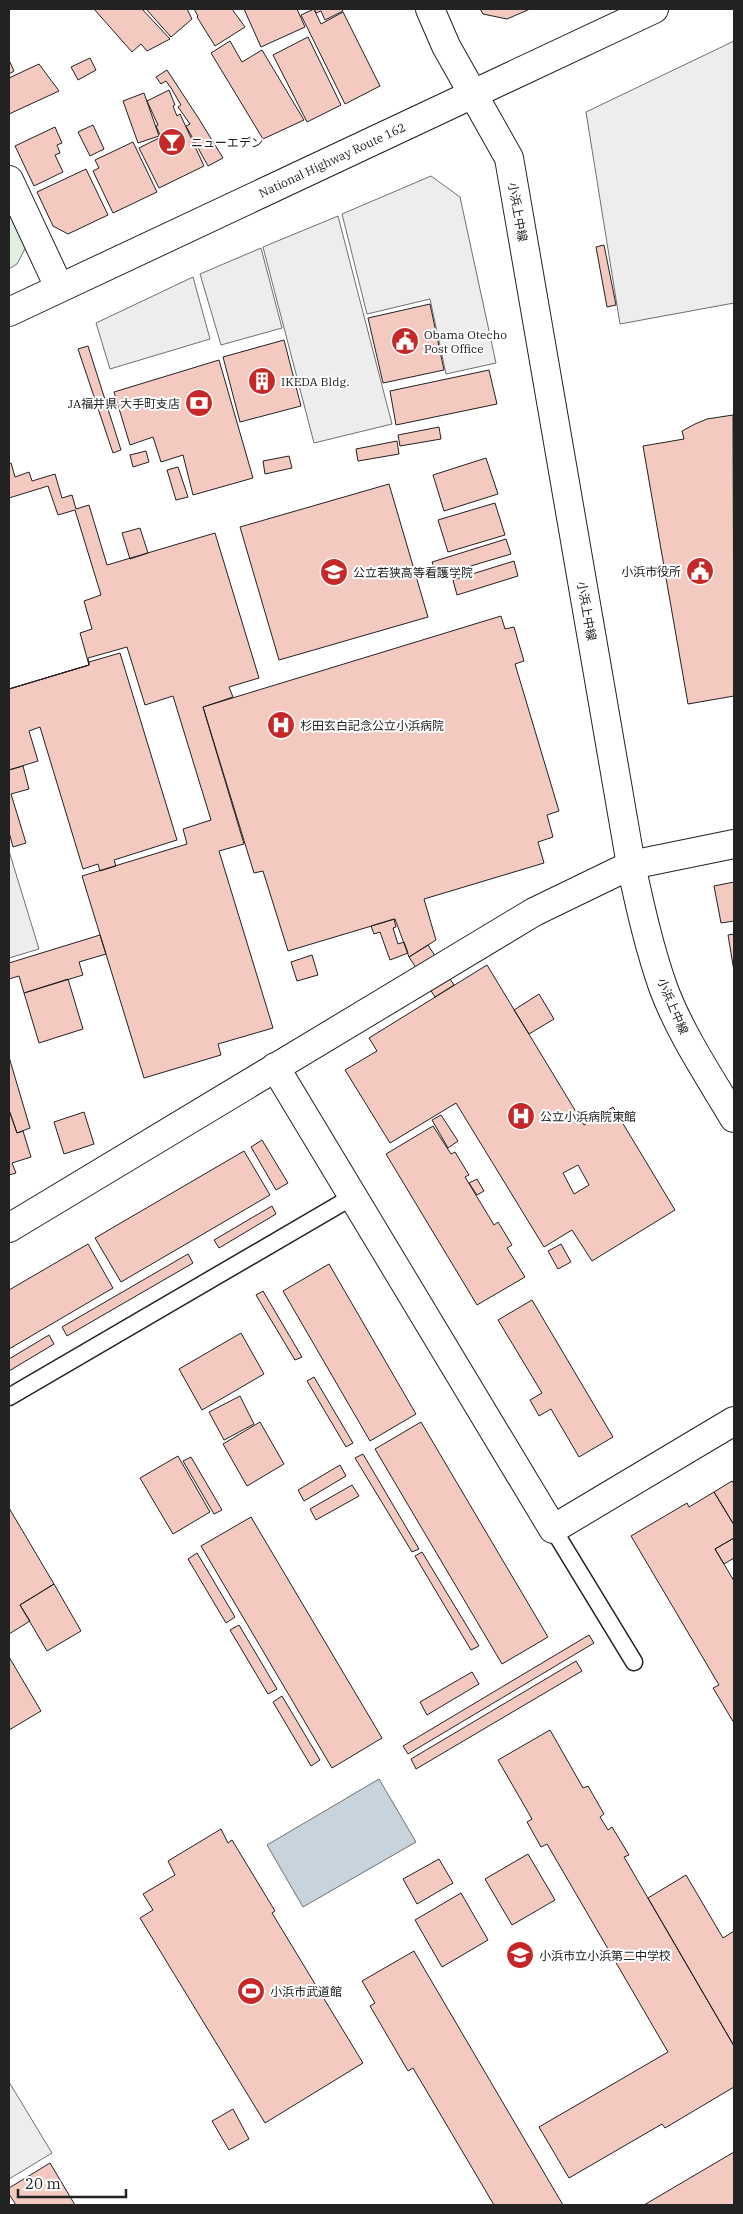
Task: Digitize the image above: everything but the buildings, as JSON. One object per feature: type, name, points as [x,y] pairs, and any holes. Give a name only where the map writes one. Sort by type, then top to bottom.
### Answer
[{"type":"main road","name":"小浜上中線","points":[[430,9],[446,46],[509,158],[631,864],[645,928],[664,988],[689,1041],[734,1118]]},
{"type":"main road","name":"National Highway Route 162","points":[[9,312],[654,9]]},
{"type":"main road","points":[[9,180],[59,288]]},
{"type":"main road","points":[[9,1228],[534,912],[631,864],[734,844]]},
{"type":"main road","points":[[275,1067],[554,1529],[734,1421]]},
{"type":"lane","points":[[9,1397],[352,1197]]},
{"type":"lane","points":[[554,1529],[634,1662]]},
{"type":"green space","points":[[9,212],[26,247],[17,264],[9,269]]},
{"type":"shaded area","points":[[734,41],[734,303],[620,324],[586,112]]},
{"type":"shaded area","points":[[431,176],[460,197],[496,363],[446,374],[430,299],[367,314],[342,214]]},
{"type":"shaded area","points":[[338,216],[392,424],[314,443],[263,247]]},
{"type":"shaded area","points":[[261,248],[282,328],[221,345],[200,274]]},
{"type":"shaded area","points":[[193,277],[210,339],[110,369],[96,323]]},
{"type":"shaded area","points":[[9,851],[39,949],[9,958]]},
{"type":"shaded area","points":[[379,1779],[416,1842],[303,1907],[267,1845]]},
{"type":"shaded area","points":[[9,2082],[52,2153],[9,2179]]},
{"type":"place","name":"ニューエデン","points":[[172,142]]},
{"type":"place","name":"Obama Otecho Post Office","points":[[405,341]]},
{"type":"place","name":"IKEDA Bldg.","points":[[262,381]]},
{"type":"place","name":"JA福井県 大手町支店","points":[[199,403]]},
{"type":"place","name":"小浜市役所","points":[[700,571]]},
{"type":"place","name":"公立若狭高等看護学院","points":[[334,572]]},
{"type":"place","name":"杉田玄白記念公立小浜病院","points":[[281,725]]},
{"type":"place","name":"公立小浜病院東館","points":[[521,1116]]},
{"type":"place","name":"小浜市立小浜第二中学校","points":[[520,1955]]},
{"type":"place","name":"小浜市武道館","points":[[251,1991]]}]
